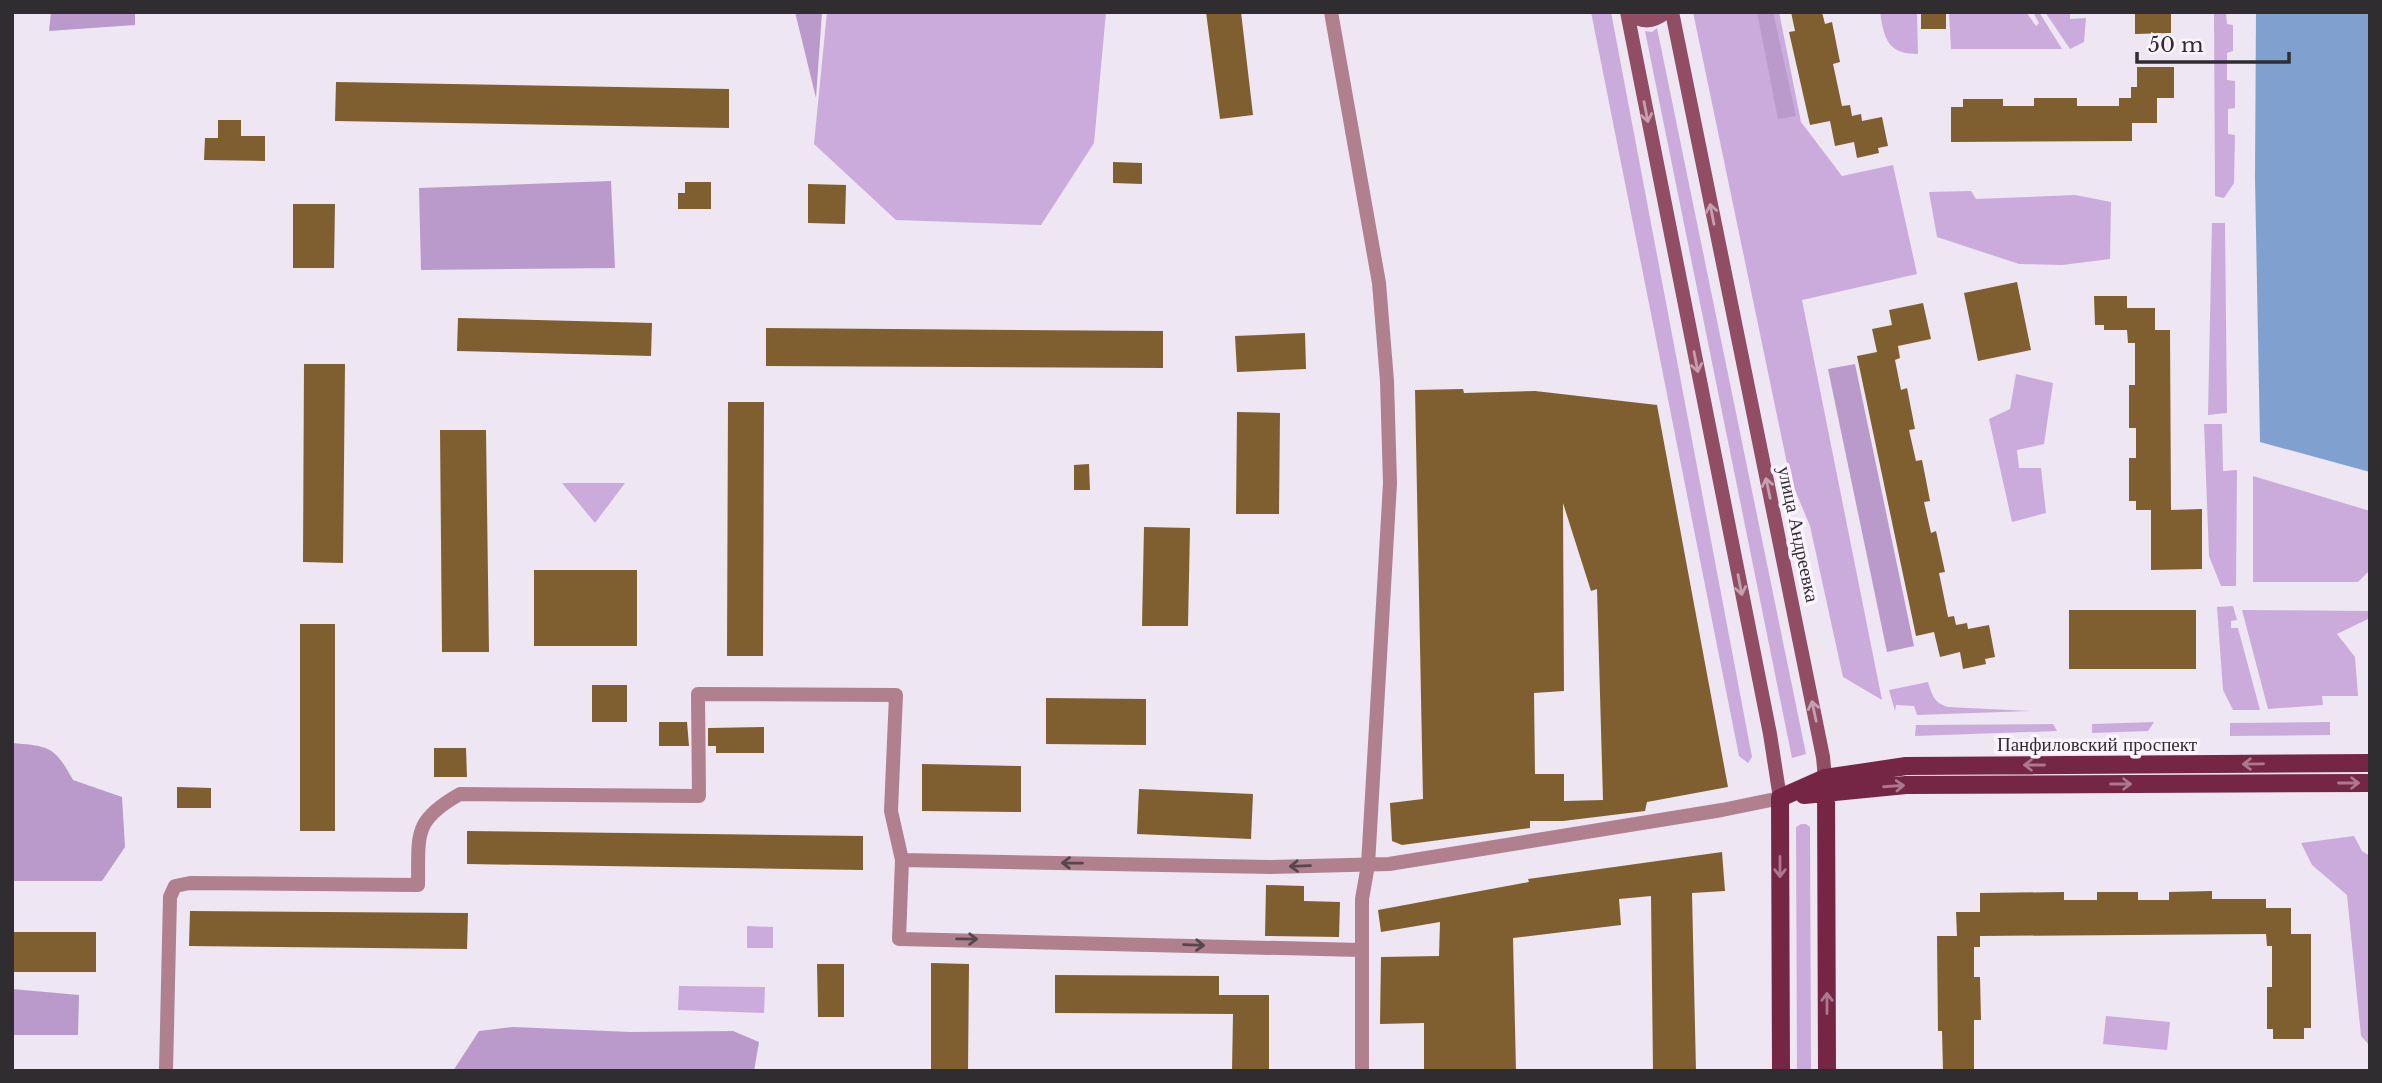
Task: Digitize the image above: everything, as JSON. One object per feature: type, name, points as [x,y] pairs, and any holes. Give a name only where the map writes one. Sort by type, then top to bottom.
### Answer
[{"type":"main road","points":[[1628,13],[1636,20],[1646,22],[1657,19],[1666,12]]},
{"type":"main road","name":"улица Андреевка","points":[[1672,12],[1823,757],[1826,784],[1827,1071]]},
{"type":"main road","points":[[1628,13],[1635,61],[1770,734],[1780,798],[1782,1071]]},
{"type":"main road","name":"Панфиловский проспект","points":[[1826,784],[1906,766],[2370,762]]},
{"type":"main road","name":"Панфиловский проспект","points":[[1826,784],[2370,783]]},
{"type":"main road","points":[[1780,798],[1826,784]]},
{"type":"street","points":[[1331,12],[1379,284],[1387,381],[1390,483],[1368,865],[1362,899],[1362,1071]]},
{"type":"street","points":[[166,1071],[170,897],[175,886],[190,883],[418,886],[419,831],[437,807],[460,794],[699,796],[698,694],[896,695],[891,811],[902,860],[899,939],[1361,950]]},
{"type":"street","points":[[902,860],[1270,867],[1389,864],[1622,827],[1780,798]]},
{"type":"shaded area","points":[[51,12],[135,12],[135,25],[49,31]]},
{"type":"shaded area","points":[[795,12],[822,12],[816,98]]},
{"type":"shaded area","points":[[827,12],[1106,12],[1094,143],[1041,225],[896,220],[814,144]]},
{"type":"shaded area","points":[[1591,12],[1611,12],[1752,757],[1748,763],[1739,756]]},
{"type":"shaded area","points":[[1693,12],[1779,12],[1801,122],[1842,176],[1893,165],[1917,274],[1802,300],[1882,700],[1843,677],[1810,526],[1790,478]]},
{"type":"shaded area","points":[[1757,12],[1773,12],[1796,116],[1778,119]]},
{"type":"shaded area","points":[[1880,12],[1917,12],[1918,54],[1900,51],[1889,43],[1883,30]]},
{"type":"shaded area","points":[[1949,12],[2026,12],[2036,26],[2039,23],[2033,12],[2039,12],[2062,49],[1951,49]]},
{"type":"shaded area","points":[[2045,12],[2070,12],[2070,19],[2086,18],[2084,42],[2070,49]]},
{"type":"shaded area","points":[[2214,12],[2226,12],[2227,24],[2233,25],[2233,51],[2227,53],[2227,80],[2235,81],[2235,108],[2228,109],[2228,134],[2235,135],[2234,183],[2224,198],[2215,196]]},
{"type":"shaded area","points":[[1657,28],[1806,754],[1792,758],[1645,31],[1652,32]]},
{"type":"shaded area","points":[[611,181],[615,268],[421,270],[419,188]]},
{"type":"shaded area","points":[[1971,191],[1976,199],[2075,195],[2111,202],[2110,259],[2062,265],[2019,264],[1937,237],[1929,192]]},
{"type":"shaded area","points":[[2212,223],[2225,223],[2227,413],[2208,415]]},
{"type":"shaded area","points":[[1855,364],[1914,646],[1887,652],[1828,369]]},
{"type":"shaded area","points":[[2016,374],[2053,383],[2044,444],[2017,450],[2019,468],[2041,468],[2046,513],[2012,522],[1989,419],[2010,409]]},
{"type":"shaded area","points":[[2204,424],[2222,424],[2223,471],[2237,470],[2236,586],[2221,586],[2209,556]]},
{"type":"shaded area","points":[[2253,476],[2370,511],[2370,570],[2358,582],[2253,582]]},
{"type":"shaded area","points":[[562,483],[625,483],[595,523]]},
{"type":"shaded area","points":[[2233,606],[2237,620],[2231,621],[2231,628],[2238,628],[2260,710],[2233,710],[2223,690],[2217,607]]},
{"type":"shaded area","points":[[2242,610],[2370,611],[2370,618],[2337,634],[2355,657],[2358,696],[2322,696],[2323,705],[2268,709]]},
{"type":"shaded area","points":[[1928,682],[1934,698],[1948,707],[2031,711],[1917,715],[1914,706],[1896,705],[1895,711],[1889,690]]},
{"type":"shaded area","points":[[2154,722],[2148,731],[2092,733],[2092,724]]},
{"type":"shaded area","points":[[2330,722],[2330,735],[2230,736],[2230,723]]},
{"type":"shaded area","points":[[2053,724],[2057,731],[1915,736],[1916,725]]},
{"type":"shaded area","points":[[12,743],[35,745],[50,750],[73,780],[122,797],[125,847],[102,881],[12,881]]},
{"type":"shaded area","points":[[1801,824],[1810,827],[1811,1071],[1797,1071],[1796,827]]},
{"type":"shaded area","points":[[2354,836],[2362,851],[2370,856],[2370,1046],[2361,1036],[2347,895],[2312,865],[2301,843]]},
{"type":"shaded area","points":[[747,926],[773,927],[773,948],[747,948]]},
{"type":"shaded area","points":[[679,986],[765,987],[764,1013],[678,1010]]},
{"type":"shaded area","points":[[12,989],[79,995],[78,1035],[12,1035]]},
{"type":"shaded area","points":[[2106,1016],[2170,1022],[2167,1050],[2103,1044]]},
{"type":"shaded area","points":[[513,1027],[630,1032],[733,1031],[759,1042],[754,1071],[453,1071],[479,1031]]},
{"type":"water","points":[[2256,12],[2370,12],[2370,472],[2260,442],[2255,178]]},
{"type":"building","points":[[1206,12],[1241,12],[1253,115],[1220,119]]},
{"type":"building","points":[[1791,12],[1822,12],[1825,24],[1832,22],[1840,62],[1833,64],[1842,106],[1850,105],[1852,116],[1861,114],[1862,121],[1882,117],[1888,146],[1878,148],[1879,153],[1857,158],[1854,142],[1835,146],[1830,121],[1810,125],[1789,32],[1795,31]]},
{"type":"building","points":[[1921,12],[1946,12],[1946,29],[1921,29]]},
{"type":"building","points":[[2135,12],[2171,12],[2171,33],[2135,34]]},
{"type":"building","points":[[2137,67],[2174,67],[2174,98],[2157,98],[2157,123],[2132,123],[2132,141],[1951,142],[1951,107],[1963,107],[1963,99],[2003,99],[2003,106],[2034,106],[2034,98],[2077,98],[2077,106],[2119,106],[2119,98],[2131,98],[2131,87],[2137,87]]},
{"type":"building","points":[[336,82],[729,89],[729,128],[335,121]]},
{"type":"building","points":[[218,120],[241,120],[241,136],[265,136],[265,161],[204,160],[205,138],[218,138]]},
{"type":"building","points":[[1113,162],[1142,163],[1142,184],[1113,183]]},
{"type":"building","points":[[685,182],[711,182],[711,209],[678,209],[678,193],[685,193]]},
{"type":"building","points":[[808,184],[846,185],[845,224],[808,223]]},
{"type":"building","points":[[293,204],[335,204],[334,268],[293,268]]},
{"type":"building","points":[[2017,282],[2031,350],[1978,361],[1964,293]]},
{"type":"building","points":[[2094,296],[2127,296],[2127,308],[2155,308],[2155,330],[2170,330],[2171,510],[2202,509],[2202,569],[2151,570],[2151,510],[2136,510],[2136,501],[2129,501],[2129,458],[2136,458],[2136,428],[2129,428],[2129,385],[2135,385],[2135,343],[2128,343],[2127,330],[2104,330],[2104,325],[2095,325]]},
{"type":"building","points":[[1923,303],[1931,339],[1898,346],[1900,358],[1895,360],[1901,390],[1907,388],[1915,429],[1909,430],[1916,461],[1922,460],[1930,501],[1924,502],[1931,533],[1936,531],[1945,572],[1939,573],[1948,617],[1954,616],[1956,625],[1967,623],[1968,629],[1989,625],[1995,657],[1985,659],[1986,664],[1963,669],[1960,652],[1940,657],[1934,632],[1916,636],[1857,356],[1877,352],[1872,329],[1892,325],[1889,310]]},
{"type":"building","points":[[458,318],[652,323],[651,356],[457,351]]},
{"type":"building","points":[[766,328],[1163,331],[1163,368],[766,366]]},
{"type":"building","points":[[1305,333],[1306,369],[1237,372],[1235,336]]},
{"type":"building","points":[[304,364],[345,364],[343,563],[303,562]]},
{"type":"building","points":[[1463,389],[1464,393],[1535,391],[1657,405],[1728,787],[1647,802],[1645,811],[1563,821],[1530,821],[1530,828],[1402,845],[1392,841],[1390,803],[1423,799],[1415,390]],"holes":[[[1563,503],[1591,591],[1597,589],[1603,800],[1564,801],[1564,774],[1535,774],[1534,693],[1564,691]]]},
{"type":"building","points":[[728,402],[764,402],[763,656],[727,656]]},
{"type":"building","points":[[1237,412],[1280,413],[1279,514],[1236,514]]},
{"type":"building","points":[[440,430],[486,430],[489,652],[442,652]]},
{"type":"building","points":[[1089,464],[1090,490],[1074,490],[1074,465]]},
{"type":"building","points":[[1144,527],[1190,528],[1188,626],[1142,626]]},
{"type":"building","points":[[534,570],[637,570],[637,646],[534,646]]},
{"type":"building","points":[[2069,610],[2196,610],[2196,669],[2069,669]]},
{"type":"building","points":[[300,624],[335,624],[335,831],[300,831]]},
{"type":"building","points":[[592,685],[627,685],[627,722],[592,722]]},
{"type":"building","points":[[1046,698],[1146,699],[1146,745],[1046,744]]},
{"type":"building","points":[[659,722],[687,722],[689,746],[659,746]]},
{"type":"building","points":[[764,727],[764,753],[716,753],[716,746],[708,746],[708,728]]},
{"type":"building","points":[[434,748],[466,748],[467,777],[434,777]]},
{"type":"building","points":[[922,764],[1021,766],[1021,812],[922,811]]},
{"type":"building","points":[[177,787],[211,788],[211,808],[177,808]]},
{"type":"building","points":[[1139,789],[1253,794],[1251,839],[1137,834]]},
{"type":"building","points":[[467,831],[863,836],[863,870],[467,864]]},
{"type":"building","points":[[1722,852],[1725,891],[1692,893],[1696,1071],[1653,1071],[1651,896],[1619,899],[1621,925],[1513,938],[1516,1071],[1424,1071],[1424,1023],[1380,1024],[1381,957],[1439,956],[1440,922],[1381,932],[1378,910],[1529,882],[1528,879]]},
{"type":"building","points":[[1266,885],[1304,886],[1304,901],[1340,902],[1339,937],[1265,936]]},
{"type":"building","points":[[2212,891],[2212,899],[2266,899],[2266,908],[2291,908],[2291,934],[2311,934],[2311,1028],[2304,1028],[2304,1039],[2273,1039],[2273,1029],[2267,1029],[2267,987],[2272,987],[2272,946],[2267,946],[2266,934],[1980,936],[1980,947],[1974,947],[1974,977],[1980,977],[1981,1020],[1974,1020],[1974,1071],[1943,1071],[1942,1031],[1938,1031],[1937,936],[1957,936],[1956,912],[1980,912],[1980,893],[2064,892],[2064,900],[2097,900],[2097,892],[2138,892],[2138,900],[2169,900],[2169,892]]},
{"type":"building","points":[[190,911],[468,913],[467,949],[189,946]]},
{"type":"building","points":[[12,932],[96,932],[96,972],[12,972]]},
{"type":"building","points":[[931,963],[969,964],[968,1071],[931,1071]]},
{"type":"building","points":[[817,964],[844,964],[844,1017],[818,1017]]},
{"type":"building","points":[[1055,975],[1219,976],[1219,995],[1269,995],[1269,1071],[1232,1071],[1233,1014],[1055,1013]]}]
